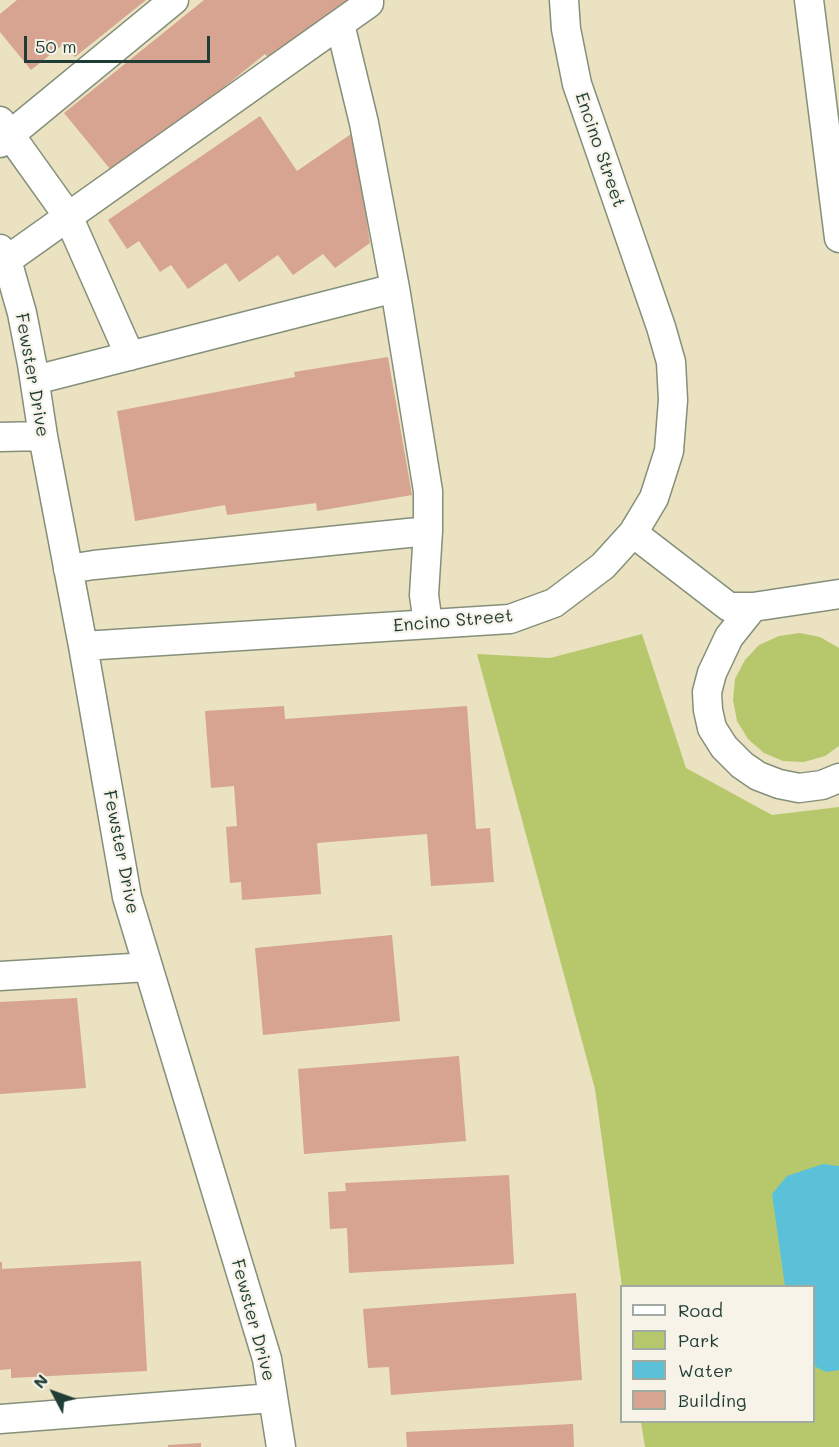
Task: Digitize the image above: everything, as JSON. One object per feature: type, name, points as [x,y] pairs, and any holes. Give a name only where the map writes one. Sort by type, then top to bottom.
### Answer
[{"type":"street","points":[[130,356],[68,216],[4,132],[174,0]]},
{"type":"street","points":[[3,254],[68,216],[340,24],[369,3],[369,0]]},
{"type":"street","name":"Encino Street","points":[[83,646],[510,619],[554,603],[603,566],[633,532],[654,498],[669,451],[673,400],[671,362],[577,84],[566,29],[564,0]]},
{"type":"street","points":[[809,0],[839,238]]},
{"type":"street","points":[[340,24],[364,123],[395,288],[428,491],[424,596],[428,624]]},
{"type":"street","name":"Fewster Drive","points":[[3,254],[11,315],[35,380],[43,436],[127,897],[267,1359],[281,1447]]},
{"type":"street","points":[[35,380],[395,288]]},
{"type":"street","points":[[0,437],[43,436]]},
{"type":"street","points":[[69,569],[428,531]]},
{"type":"street","points":[[633,532],[729,607],[753,607],[839,594]]},
{"type":"street","points":[[753,607],[729,637],[712,673],[707,692],[712,728],[724,747],[742,765],[758,776],[799,788],[822,785],[839,778]]},
{"type":"street","points":[[0,976],[148,967]]},
{"type":"street","points":[[0,1419],[273,1398]]},
{"type":"green space","points":[[800,633],[820,637],[839,648],[839,746],[825,756],[804,762],[783,761],[764,753],[748,739],[737,721],[733,700],[735,679],[745,660],[759,645],[779,636]]},
{"type":"green space","points":[[642,634],[686,768],[772,815],[839,807],[839,1447],[645,1447],[641,1423],[815,1423],[815,1285],[622,1285],[595,1089],[477,654],[550,658]]},
{"type":"water","points":[[823,1164],[839,1166],[839,1370],[826,1372],[815,1366],[815,1285],[785,1285],[772,1194],[787,1176]]},
{"type":"building","points":[[17,0],[146,0],[75,57],[65,43],[31,70],[0,32],[0,14]]},
{"type":"building","points":[[204,0],[346,0],[348,3],[273,63],[265,54],[115,175],[64,113]]},
{"type":"building","points":[[260,116],[297,171],[354,132],[370,243],[335,268],[323,254],[293,275],[278,255],[239,282],[226,263],[188,289],[171,265],[160,272],[139,241],[127,249],[108,220]]},
{"type":"building","points":[[388,357],[412,495],[317,511],[316,503],[227,515],[225,505],[135,521],[117,411],[295,377],[294,372]]},
{"type":"building","points":[[284,706],[285,719],[467,706],[476,829],[490,828],[494,882],[431,886],[427,834],[317,843],[321,894],[242,900],[241,882],[230,883],[226,827],[237,826],[234,786],[211,788],[205,711]]},
{"type":"building","points":[[392,935],[400,1021],[263,1035],[255,948]]},
{"type":"building","points":[[77,998],[86,1088],[0,1094],[0,1002]]},
{"type":"building","points":[[459,1056],[466,1141],[304,1154],[298,1069]]},
{"type":"building","points":[[509,1175],[514,1264],[349,1273],[347,1228],[330,1229],[328,1192],[346,1191],[345,1183]]},
{"type":"building","points":[[141,1261],[147,1371],[11,1378],[11,1369],[0,1370],[0,1262],[2,1262],[2,1269]]},
{"type":"building","points":[[576,1293],[582,1380],[391,1395],[389,1367],[368,1368],[363,1309]]},
{"type":"building","points":[[573,1424],[574,1447],[407,1447],[406,1432]]},
{"type":"building","points":[[201,1443],[201,1447],[168,1447],[168,1445]]}]
